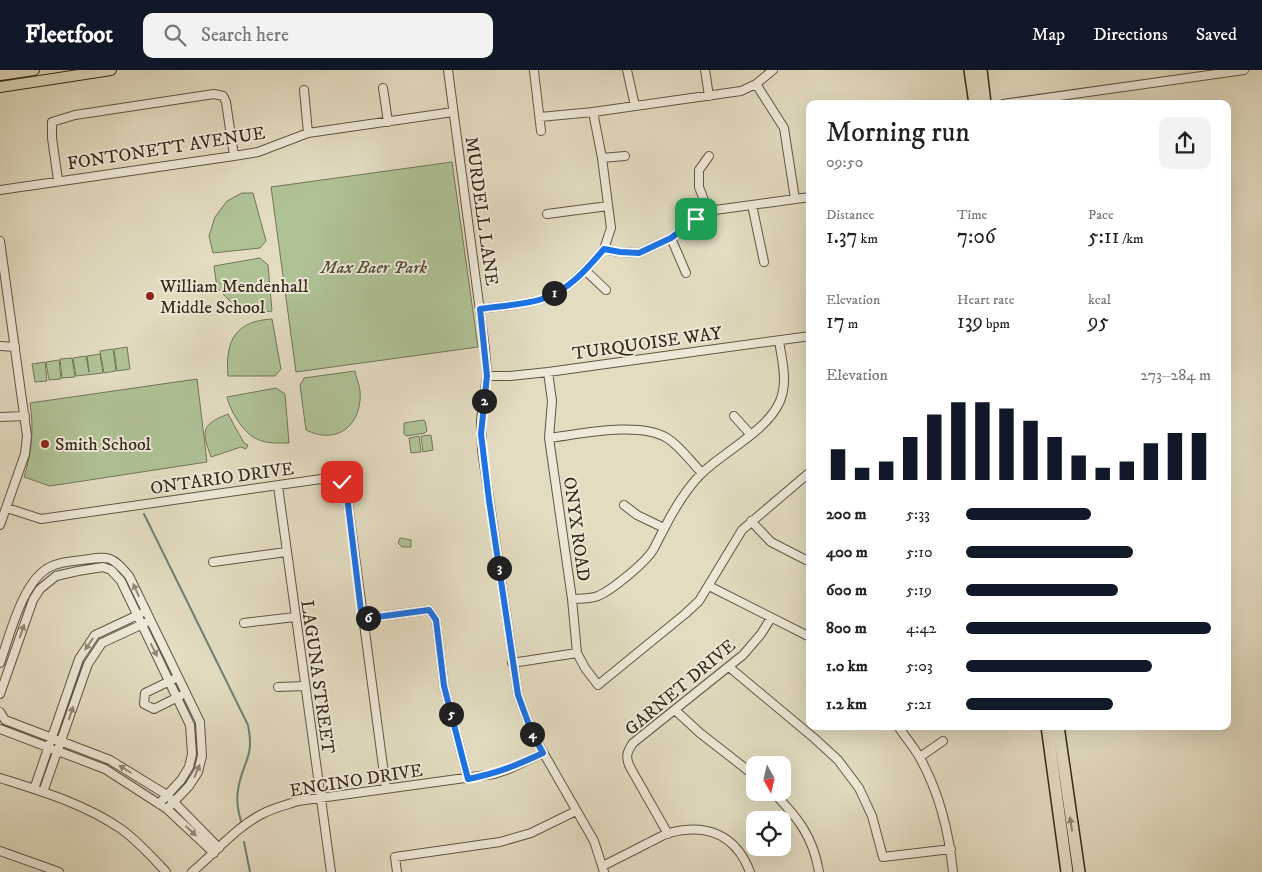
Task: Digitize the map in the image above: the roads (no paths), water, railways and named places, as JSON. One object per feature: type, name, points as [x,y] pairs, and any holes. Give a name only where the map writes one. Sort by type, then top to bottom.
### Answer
[{"type":"highway","points":[[970,70],[974,100]]},
{"type":"highway","points":[[981,70],[985,100]]},
{"type":"highway","points":[[1047,730],[1067,872]]},
{"type":"highway","points":[[1059,730],[1079,872]]},
{"type":"main road","points":[[0,75],[34,70]]},
{"type":"main road","points":[[0,88],[111,70]]},
{"type":"street","name":"MURDELL LANE","points":[[448,70],[480,309],[487,376],[481,420],[482,445],[518,695],[532,733],[594,841],[604,869]]},
{"type":"street","points":[[627,70],[635,106]]},
{"type":"street","points":[[705,70],[709,96]]},
{"type":"street","points":[[540,117],[593,112],[741,91],[756,84],[773,70]]},
{"type":"street","points":[[1031,100],[1244,70]]},
{"type":"street","points":[[534,71],[541,131]]},
{"type":"street","points":[[756,84],[784,128],[795,199]]},
{"type":"street","points":[[383,88],[388,122]]},
{"type":"street","points":[[304,90],[308,132]]},
{"type":"street","points":[[58,180],[52,138],[52,122],[75,115],[214,94],[223,96],[226,102],[234,156]]},
{"type":"street","name":"FONTONETT AVENUE","points":[[0,190],[58,180],[234,156],[265,149],[308,132],[453,112]]},
{"type":"street","points":[[480,309],[541,299],[563,289],[586,270],[604,249],[611,228],[602,158],[593,112]]},
{"type":"street","points":[[602,158],[625,156]]},
{"type":"street","points":[[708,211],[699,186],[699,170],[709,156]]},
{"type":"street","points":[[604,249],[639,253],[671,238],[708,211],[806,198]]},
{"type":"street","points":[[752,205],[764,262]]},
{"type":"street","points":[[547,214],[608,206]]},
{"type":"street","points":[[671,238],[686,273]]},
{"type":"street","points":[[0,241],[27,436],[25,454],[0,525]]},
{"type":"street","points":[[586,270],[606,290]]},
{"type":"street","name":"TURQUOISE WAY","points":[[487,376],[510,376],[548,372],[806,337]]},
{"type":"street","points":[[572,599],[586,599],[597,596],[615,585],[640,565],[653,551],[682,497],[702,473],[751,435],[771,415],[780,402],[784,390],[784,374],[778,341]]},
{"type":"street","points":[[0,346],[16,347]]},
{"type":"street","name":"ONYX ROAD","points":[[548,372],[552,401],[549,438],[572,599],[577,653],[585,668],[598,684],[685,614],[699,601],[709,586]]},
{"type":"street","points":[[0,417],[25,416]]},
{"type":"street","points":[[734,416],[751,435]]},
{"type":"street","points":[[549,438],[642,429],[666,437],[702,473]]},
{"type":"street","points":[[806,476],[742,530],[709,586],[806,635]]},
{"type":"street","name":"ONTARIO DRIVE","points":[[7,508],[41,519],[338,478],[342,482],[347,496],[386,789]]},
{"type":"street","name":"LAGUNA STREET","points":[[278,486],[330,872]]},
{"type":"street","points":[[624,505],[637,515],[664,528]]},
{"type":"street","points":[[751,521],[771,542],[806,560]]},
{"type":"street","points":[[213,562],[286,552]]},
{"type":"street","points":[[10,664],[0,662],[24,596],[32,582],[51,566],[104,557],[117,562],[129,576],[200,722],[202,756],[198,772],[189,786],[167,809]]},
{"type":"street","points":[[77,561],[78,571]]},
{"type":"street","points":[[0,694],[33,600],[40,589],[56,576],[103,567],[111,570],[121,581],[190,725],[192,754],[189,767],[159,804]]},
{"type":"street","points":[[362,619],[429,610],[436,620],[444,686],[468,779]]},
{"type":"street","points":[[34,788],[79,659],[96,636],[146,611]]},
{"type":"street","points":[[244,623],[295,617]]},
{"type":"street","name":"GARNET DRIVE","points":[[668,834],[626,759],[627,754],[633,742],[729,667],[750,648],[771,618]]},
{"type":"street","points":[[43,792],[88,664],[102,643],[150,620]]},
{"type":"street","points":[[512,663],[577,653]]},
{"type":"street","points":[[79,659],[88,664]]},
{"type":"street","points":[[729,667],[838,760],[859,788],[866,802],[872,816],[883,857],[951,849]]},
{"type":"street","points":[[179,676],[145,693],[144,704],[154,709],[186,693]]},
{"type":"street","points":[[278,687],[305,686]]},
{"type":"street","points":[[675,710],[700,733],[746,769]]},
{"type":"street","points":[[0,712],[5,720],[62,740],[110,760],[167,795],[217,851]]},
{"type":"street","points":[[0,729],[106,769],[167,809],[217,851]]},
{"type":"street","points":[[901,730],[920,757],[935,791],[945,820],[954,872]]},
{"type":"street","points":[[920,757],[943,741]]},
{"type":"street","name":"ENCINO DRIVE","points":[[192,872],[244,826],[262,814],[298,801],[494,774],[543,753]]},
{"type":"street","points":[[0,778],[34,788],[106,819],[123,830],[166,872]]},
{"type":"street","points":[[781,801],[804,827],[814,849],[819,872]]},
{"type":"street","points":[[397,872],[395,857],[500,842],[531,833],[576,811]]},
{"type":"street","points":[[604,869],[668,834],[688,830],[718,834],[729,840],[738,848],[750,872]]},
{"type":"street","points":[[0,851],[59,872]]},
{"type":"waterway","points":[[144,514],[248,725],[250,736],[249,753],[237,794],[241,821]]},
{"type":"waterway","points":[[244,842],[250,872]]},
{"type":"place","name":"William Mendenhall Middle School","points":[[150,296]]},
{"type":"place","name":"Smith School","points":[[45,444]]},
{"type":"park label","name":"Max Baer Park","points":[[374,267]]}]
